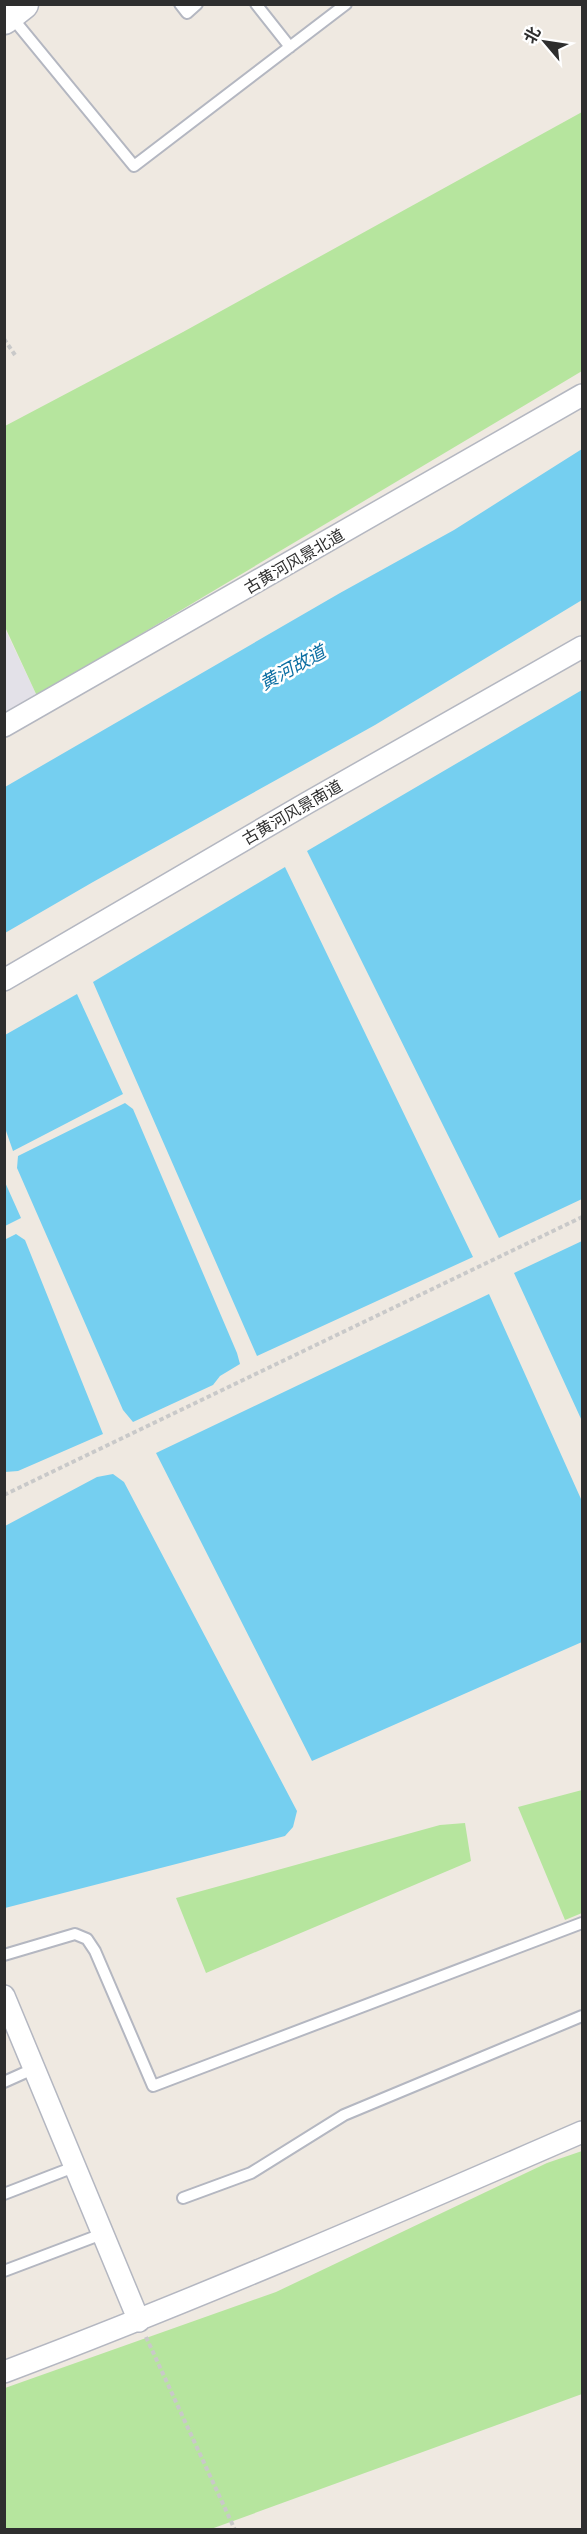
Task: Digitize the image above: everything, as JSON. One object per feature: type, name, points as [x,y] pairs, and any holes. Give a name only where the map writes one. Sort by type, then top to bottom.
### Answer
[{"type":"street","name":"古黄河风景北道","points":[[4,726],[582,395]]},
{"type":"street","name":"古黄河风景南道","points":[[4,980],[306,803],[582,647]]},
{"type":"street","points":[[4,1996],[139,2321]]},
{"type":"street","points":[[4,2372],[139,2321],[284,2262],[582,2132]]},
{"type":"lane","points":[[180,4],[186,13],[197,4]]},
{"type":"lane","points":[[256,4],[290,48]]},
{"type":"lane","points":[[12,13],[134,166],[346,4]]},
{"type":"lane","points":[[4,1955],[75,1934],[87,1939],[95,1951],[153,2086],[582,1923]]},
{"type":"lane","points":[[183,2198],[251,2173],[344,2115],[582,2016]]},
{"type":"lane","points":[[4,2082],[33,2069]]},
{"type":"lane","points":[[4,2194],[74,2167]]},
{"type":"lane","points":[[4,2271],[102,2234]]},
{"type":"path","points":[[4,339],[15,355]]},
{"type":"path","points":[[4,1495],[582,1217]]},
{"type":"path","points":[[139,2321],[235,2529]]},
{"type":"shaded area","points":[[4,627],[37,696],[4,714]]},
{"type":"green space","points":[[582,112],[582,371],[37,696],[5,627],[5,426],[183,332]]},
{"type":"green space","points":[[582,1790],[582,1913],[565,1920],[518,1807]]},
{"type":"green space","points":[[465,1823],[471,1861],[206,1973],[176,1898],[440,1825]]},
{"type":"green space","points":[[582,2151],[582,2394],[211,2529],[5,2529],[5,2388],[276,2292],[547,2163]]},
{"type":"water","name":"黄河故道","points":[[582,449],[582,600],[375,725],[5,933],[5,787],[340,593],[454,530]]},
{"type":"water","points":[[582,690],[582,1199],[499,1238],[307,851]]},
{"type":"water","points":[[285,867],[473,1257],[257,1356],[93,982]]},
{"type":"water","points":[[77,994],[123,1094],[13,1151],[5,1128],[5,1035]]},
{"type":"water","points":[[125,1103],[133,1109],[240,1364],[220,1376],[213,1385],[133,1422],[123,1410],[17,1168],[18,1156]]},
{"type":"water","points":[[4,1180],[21,1218],[5,1226],[4,1226]]},
{"type":"water","points":[[16,1234],[25,1240],[103,1434],[18,1471],[5,1472],[4,1240]]},
{"type":"water","points":[[582,1241],[582,1421],[514,1273]]},
{"type":"water","points":[[489,1294],[581,1499],[582,1642],[312,1761],[156,1453]]},
{"type":"water","points":[[113,1474],[124,1482],[297,1811],[293,1827],[285,1836],[5,1908],[5,1526],[97,1477]]}]
